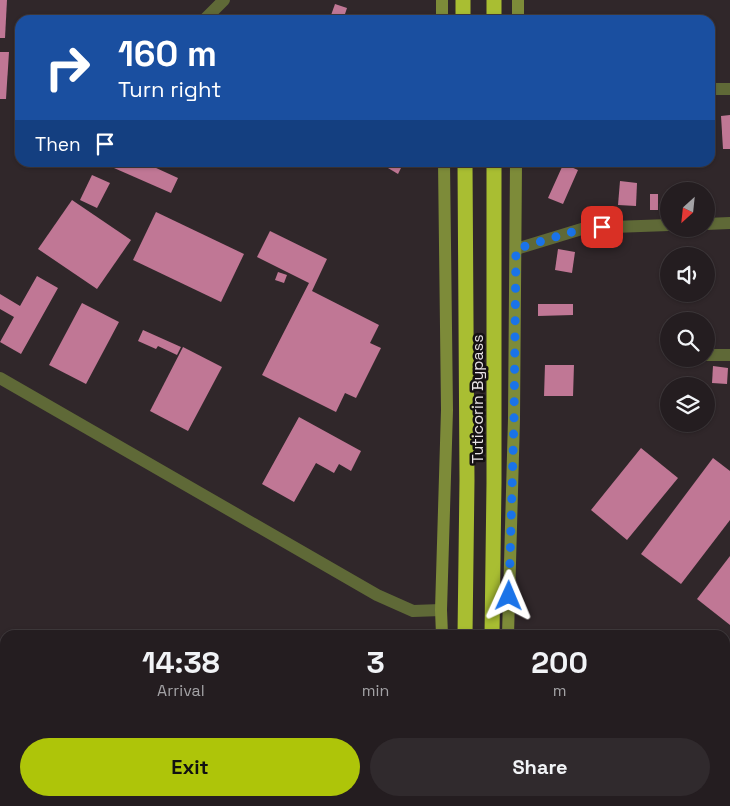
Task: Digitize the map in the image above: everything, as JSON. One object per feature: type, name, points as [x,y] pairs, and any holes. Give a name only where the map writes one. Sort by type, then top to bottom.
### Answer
[{"type":"highway","points":[[463,0],[464,15]]},
{"type":"highway","points":[[494,0],[494,15]]},
{"type":"highway","name":"Tuticorin Bypass","points":[[464,167],[467,480],[466,630]]},
{"type":"highway","name":"Tuticorin Bypass","points":[[492,630],[494,167]]},
{"type":"street","points":[[209,15],[224,0]]},
{"type":"street","points":[[442,0],[442,15]]},
{"type":"street","points":[[518,0],[518,15]]},
{"type":"street","points":[[715,89],[730,89]]},
{"type":"street","points":[[442,630],[446,410],[444,167]]},
{"type":"street","points":[[508,630],[514,419],[516,167]]},
{"type":"street","points":[[715,224],[730,223]]},
{"type":"street","points":[[516,249],[585,228],[660,225]]},
{"type":"street","points":[[715,356],[730,355]]},
{"type":"street","points":[[0,378],[377,595],[413,611],[441,610]]},
{"type":"building","points":[[0,0],[7,0],[5,38],[0,38]]},
{"type":"building","points":[[335,4],[347,8],[345,15],[331,15]]},
{"type":"building","points":[[0,52],[9,52],[6,99],[0,99]]},
{"type":"building","points":[[730,115],[730,149],[723,149],[721,116]]},
{"type":"building","points":[[154,167],[178,178],[171,193],[114,168]]},
{"type":"building","points":[[386,167],[402,167],[398,174]]},
{"type":"building","points":[[562,167],[571,167],[578,170],[563,204],[548,198]]},
{"type":"building","points":[[92,175],[110,183],[97,208],[80,200]]},
{"type":"building","points":[[620,181],[637,183],[636,206],[618,205]]},
{"type":"building","points":[[650,194],[658,194],[658,210],[650,210]]},
{"type":"building","points":[[72,200],[131,240],[97,289],[38,249]]},
{"type":"building","points":[[156,212],[244,254],[221,302],[133,260]]},
{"type":"building","points":[[270,231],[327,259],[312,291],[379,325],[370,343],[381,348],[356,398],[345,393],[336,412],[262,375],[309,283],[257,257]]},
{"type":"building","points":[[558,249],[575,252],[572,273],[555,270]]},
{"type":"building","points":[[278,272],[287,275],[284,283],[275,280]]},
{"type":"building","points":[[37,276],[58,288],[21,354],[0,342],[14,317],[0,309],[0,294],[20,306]]},
{"type":"building","points":[[82,303],[119,322],[86,384],[49,365]]},
{"type":"building","points":[[538,304],[573,304],[573,315],[538,316]]},
{"type":"building","points":[[143,330],[181,347],[177,355],[158,346],[156,349],[138,341]]},
{"type":"building","points":[[183,347],[222,367],[188,431],[150,411]]},
{"type":"building","points":[[545,365],[574,365],[573,396],[544,396]]},
{"type":"building","points":[[713,367],[728,368],[727,384],[715,383],[715,377],[712,377]]},
{"type":"building","points":[[299,417],[361,451],[351,471],[339,464],[334,473],[316,463],[294,502],[262,484]]},
{"type":"building","points":[[641,448],[678,478],[627,540],[591,510]]},
{"type":"building","points":[[713,458],[730,471],[730,520],[681,584],[641,554]]},
{"type":"building","points":[[730,556],[730,625],[697,599]]},
{"type":"route","points":[[509,596],[516,249],[585,228],[602,227]]}]
